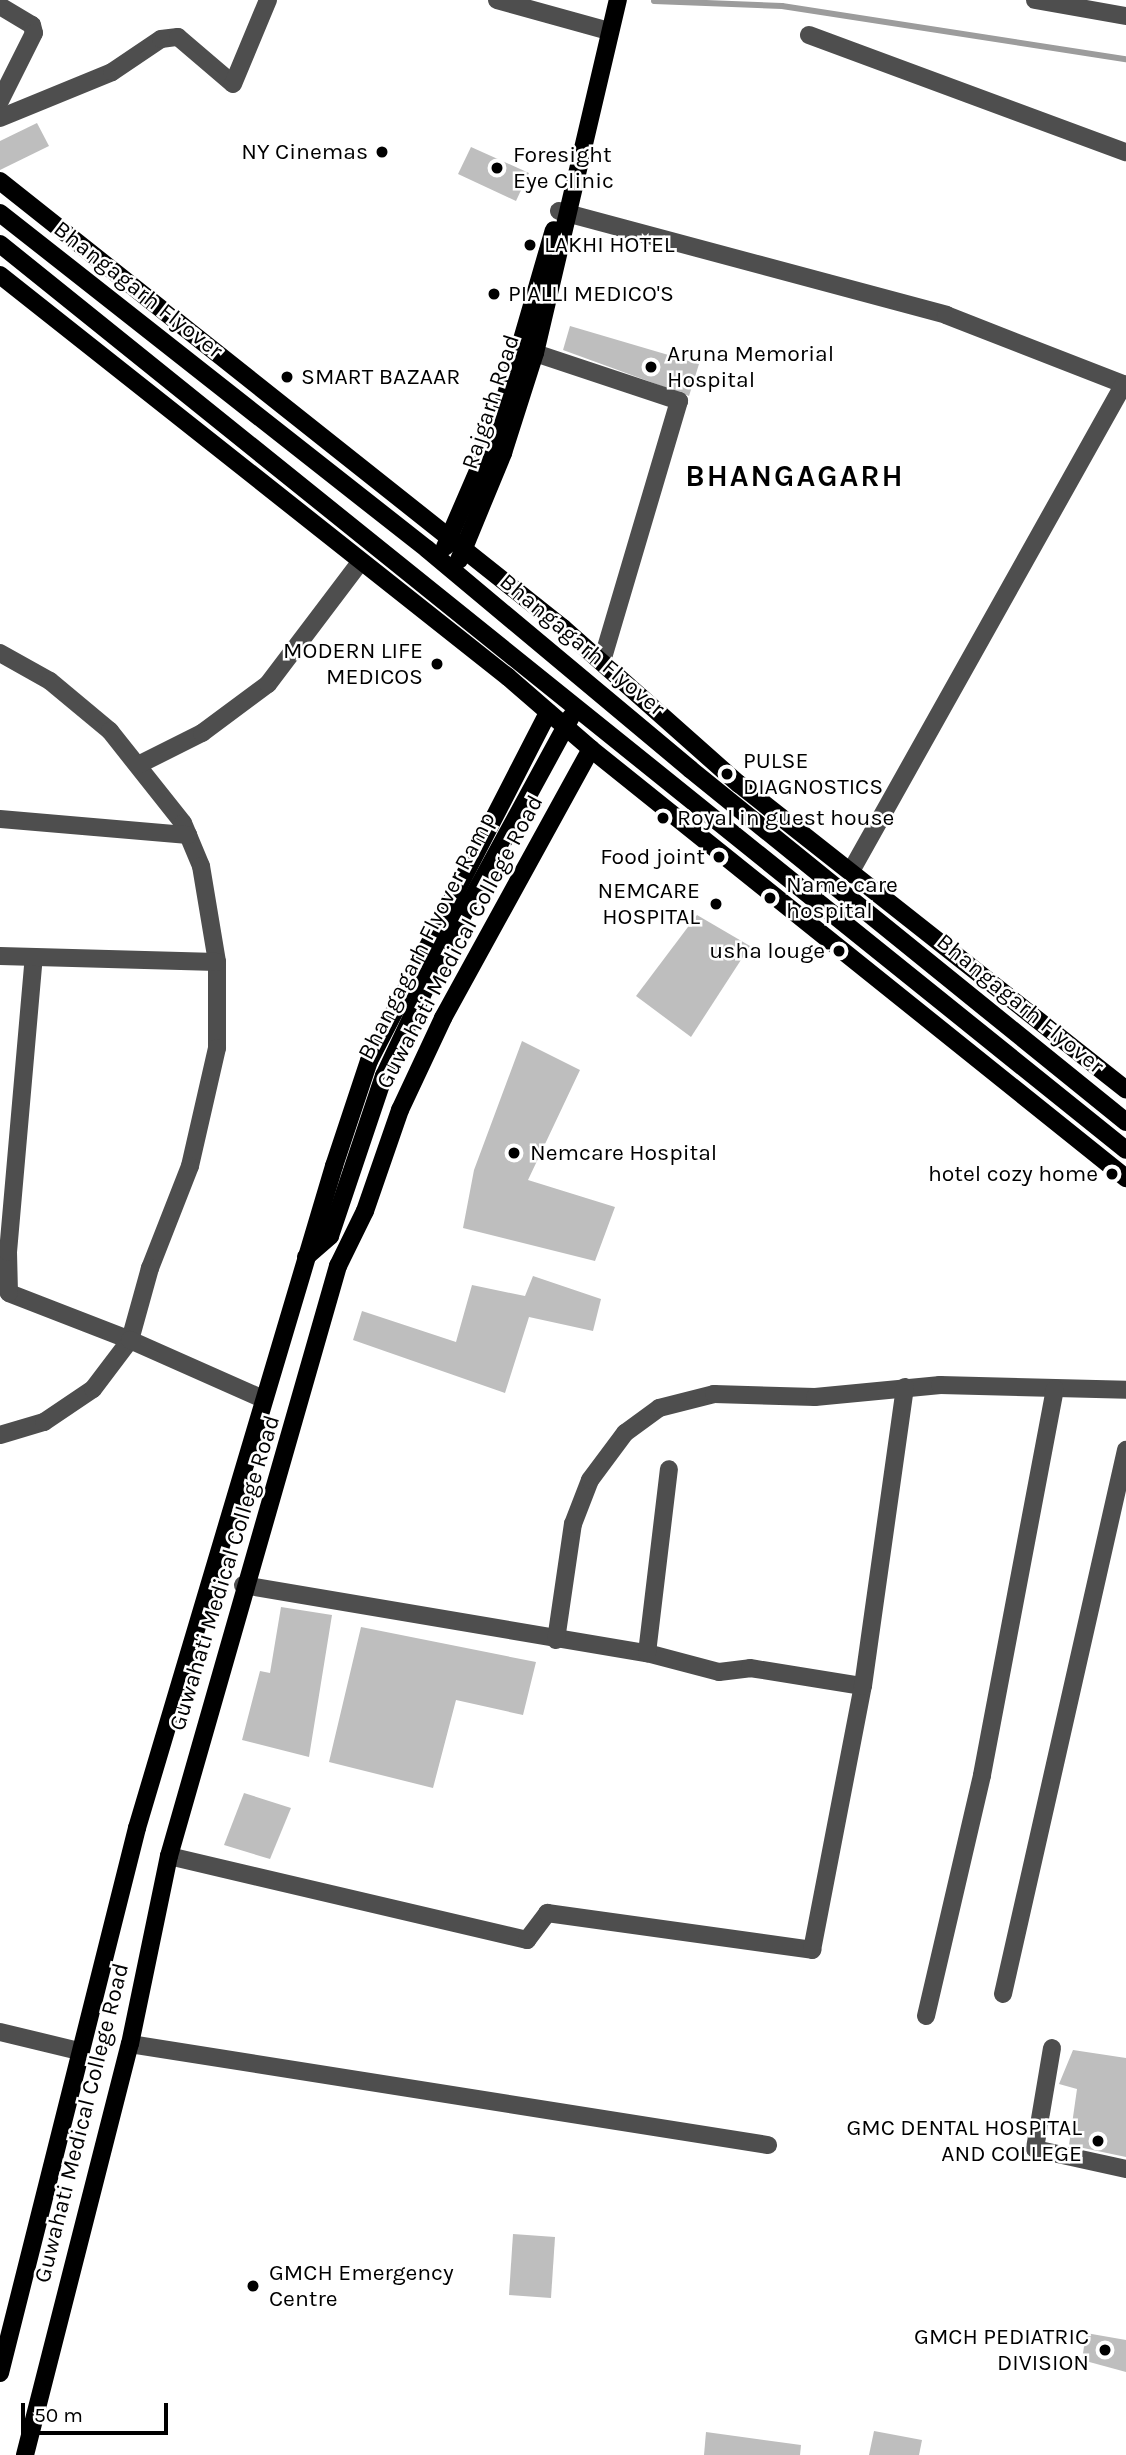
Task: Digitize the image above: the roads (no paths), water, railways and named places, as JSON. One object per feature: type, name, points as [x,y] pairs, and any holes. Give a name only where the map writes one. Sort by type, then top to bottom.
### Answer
[{"type":"main road","name":"Rajgarh Road","points":[[413,602],[450,538],[496,429],[565,212],[618,0]]},
{"type":"main road","points":[[0,181],[602,661],[670,719],[739,784],[1126,1090]]},
{"type":"main road","name":"Rajgarh Road","points":[[432,617],[463,552],[503,453],[535,353],[565,212]]},
{"type":"main road","name":"Bhangagarh Flyover","points":[[0,213],[427,548],[690,769],[1126,1122]]},
{"type":"main road","name":"Bhangagarh Flyover","points":[[0,244],[1126,1150]]},
{"type":"main road","points":[[0,275],[432,617],[1126,1178]]},
{"type":"main road","name":"Bhangagarh Flyover Ramp","points":[[330,1236],[384,1076],[440,957],[577,707]]},
{"type":"main road","name":"Guwahati Medical College Road","points":[[0,2373],[137,1828],[263,1399],[369,1061],[548,712]]},
{"type":"main road","points":[[636,783],[670,719]]},
{"type":"main road","points":[[636,783],[684,733]]},
{"type":"main road","name":"Guwahati Medical College Road","points":[[25,2455],[130,2044],[169,1856],[243,1585],[302,1399],[338,1266],[365,1211],[400,1110],[443,1018],[592,749]]},
{"type":"main road","points":[[306,1257],[330,1236],[338,1266]]},
{"type":"street","points":[[0,117],[112,72],[161,39],[178,37],[233,84],[268,0]]},
{"type":"street","points":[[497,0],[609,31]]},
{"type":"street","points":[[1035,0],[1126,16]]},
{"type":"street","points":[[0,6],[32,26],[34,33],[0,101]]},
{"type":"street","points":[[808,35],[1126,152]]},
{"type":"street","points":[[565,212],[946,315],[1125,385],[851,871]]},
{"type":"street","points":[[535,353],[679,401],[602,661]]},
{"type":"street","points":[[138,765],[202,733],[268,684],[361,561]]},
{"type":"street","points":[[0,653],[50,681],[110,731],[188,835],[201,866],[217,962],[217,1048],[190,1166],[150,1268],[130,1340],[93,1390],[44,1422],[0,1436]]},
{"type":"street","points":[[0,819],[188,835]]},
{"type":"street","points":[[0,956],[217,962]]},
{"type":"street","points":[[34,957],[8,1252],[9,1293],[130,1340],[263,1399]]},
{"type":"street","points":[[555,1640],[573,1524],[590,1480],[625,1433],[659,1408],[714,1394],[815,1397],[905,1387],[1126,1390]]},
{"type":"street","points":[[169,1856],[527,1940],[547,1913],[812,1950],[863,1686],[905,1387]]},
{"type":"street","points":[[926,2016],[982,1775],[1055,1389]]},
{"type":"street","points":[[1003,1994],[1126,1450]]},
{"type":"street","points":[[647,1653],[670,1469]]},
{"type":"street","points":[[243,1585],[555,1640],[647,1653],[719,1672],[750,1668],[863,1686]]},
{"type":"street","points":[[0,2032],[79,2052]]},
{"type":"street","points":[[130,2044],[768,2145]]},
{"type":"street","points":[[1052,2048],[1035,2149],[1126,2169]]},
{"type":"waterway","points":[[654,1],[782,6],[1126,59]]},
{"type":"place","name":"NY Cinemas","points":[[382,152]]},
{"type":"place","name":"Foresight Eye Clinic","points":[[497,168]]},
{"type":"place","name":"LAKHI HOTEL","points":[[530,245]]},
{"type":"place","name":"PIALLI MEDICO'S","points":[[494,294]]},
{"type":"place","name":"Aruna Memorial Hospital","points":[[651,367]]},
{"type":"place","name":"SMART BAZAAR","points":[[287,377]]},
{"type":"place","name":"MODERN LIFE MEDICOS","points":[[437,664]]},
{"type":"place","name":"PULSE DIAGNOSTICS","points":[[727,774]]},
{"type":"place","name":"Royal in guest house","points":[[663,818]]},
{"type":"place","name":"Food joint","points":[[719,857]]},
{"type":"place","name":"Name care hospital","points":[[770,898]]},
{"type":"place","name":"NEMCARE HOSPITAL","points":[[716,904]]},
{"type":"place","name":"usha louge","points":[[839,951]]},
{"type":"place","name":"Nemcare Hospital","points":[[514,1153]]},
{"type":"place","name":"hotel cozy home","points":[[1112,1174]]},
{"type":"place","name":"GMC DENTAL HOSPITAL AND COLLEGE","points":[[1098,2141]]},
{"type":"place","name":"GMCH Emergency Centre","points":[[253,2286]]},
{"type":"place","name":"GMCH PEDIATRIC DIVISION","points":[[1105,2350]]},
{"type":"district","name":"BHANGAGARH","points":[[795,476]]}]
